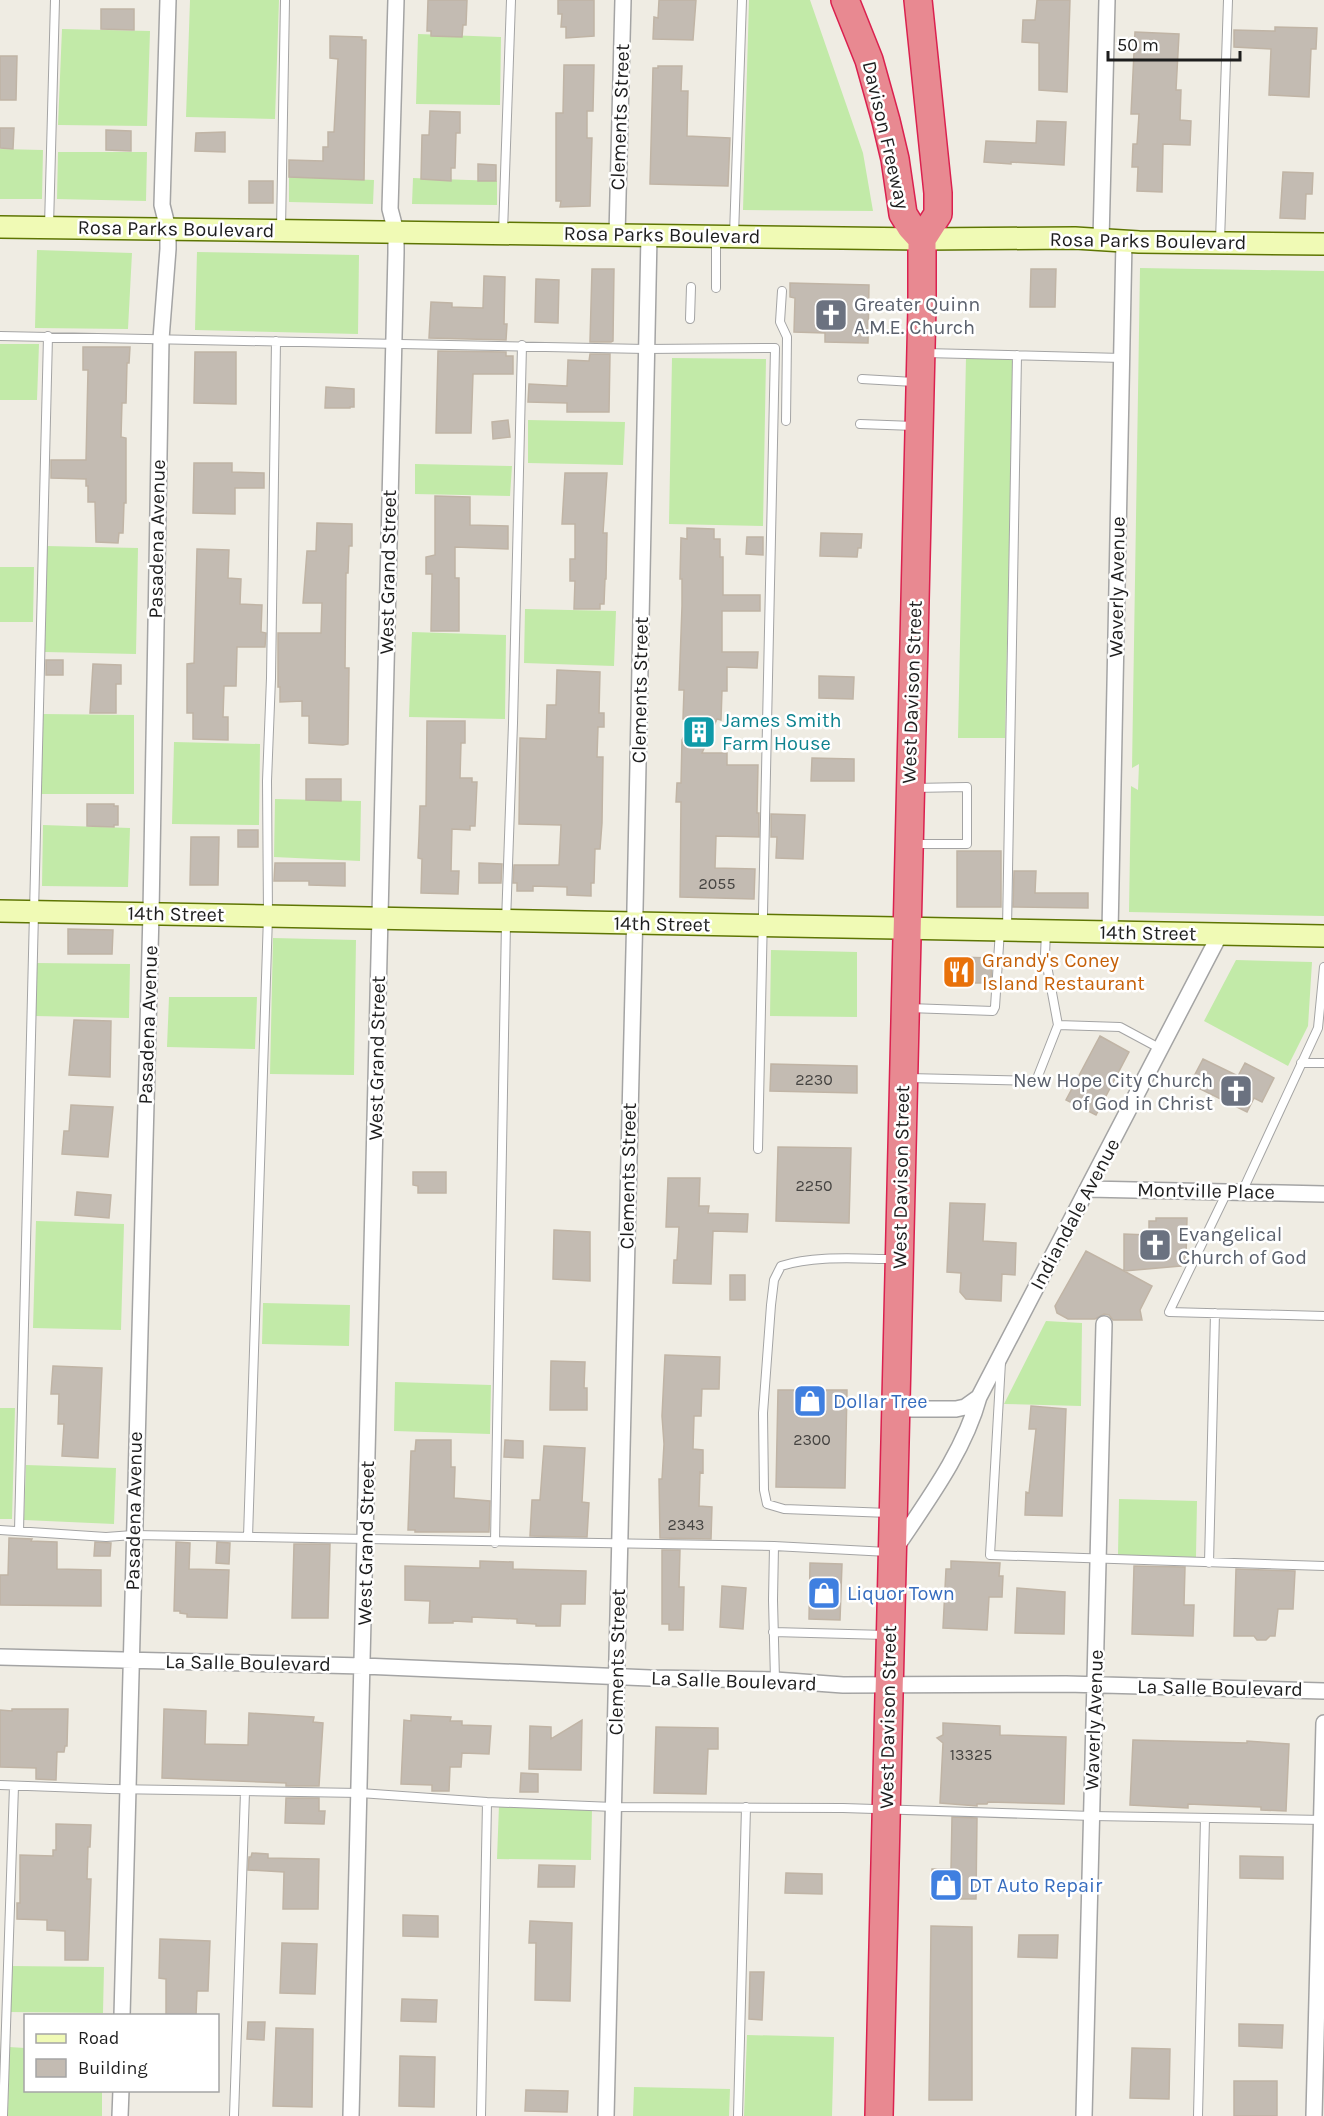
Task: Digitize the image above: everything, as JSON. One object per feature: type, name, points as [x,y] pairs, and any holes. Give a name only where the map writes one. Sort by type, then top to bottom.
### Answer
[{"type":"highway","name":"Davison Freeway","points":[[845,0],[870,60],[884,110],[895,159],[903,214],[922,239],[938,214],[938,193],[918,0]]},
{"type":"highway","name":"West Davison Street","points":[[879,2116],[922,239]]},
{"type":"street","name":"Pasadena Avenue","points":[[122,2014],[151,913],[161,339],[168,229],[162,206],[168,0]]},
{"type":"street","name":"West Grand Street","points":[[351,2116],[396,232],[390,209],[396,0]]},
{"type":"street","name":"Clements Street","points":[[617,235],[623,0]]},
{"type":"street","points":[[1101,240],[1107,0]]},
{"type":"street","name":"Rosa Parks Boulevard","points":[[0,227],[1324,244]]},
{"type":"street","name":"Clements Street","points":[[606,2116],[649,236]]},
{"type":"street","name":"Waverly Avenue","points":[[1110,932],[1124,242]]},
{"type":"street","name":"14th Street","points":[[0,911],[1324,936]]},
{"type":"street","name":"Indiandale Avenue","points":[[893,1552],[936,1488],[972,1423],[979,1397],[1220,934]]},
{"type":"street","name":"Montville Place","points":[[1088,1189],[1324,1194]]},
{"type":"street","name":"Waverly Avenue","points":[[1084,2116],[1104,1324]]},
{"type":"street","points":[[896,1410],[956,1409],[965,1407],[979,1397]]},
{"type":"street","name":"La Salle Boulevard","points":[[0,1657],[363,1666],[617,1677],[775,1680],[843,1685],[1095,1685],[1324,1691]]},
{"type":"street","points":[[1314,2116],[1324,1723]]},
{"type":"street","points":[[120,2116],[121,2092]]},
{"type":"lane","points":[[49,227],[55,0]]},
{"type":"lane","points":[[281,230],[285,0]]},
{"type":"lane","points":[[503,233],[511,0]]},
{"type":"lane","points":[[716,288],[725,236],[742,0]]},
{"type":"lane","points":[[1220,242],[1228,0]]},
{"type":"lane","points":[[690,319],[691,287]]},
{"type":"lane","points":[[782,291],[780,322],[788,337],[786,421]]},
{"type":"lane","points":[[0,336],[646,349],[775,348],[758,1149]]},
{"type":"lane","points":[[20,1531],[48,336]]},
{"type":"lane","points":[[248,1537],[268,916],[267,781],[276,341]]},
{"type":"lane","points":[[495,1543],[506,922],[522,345]]},
{"type":"lane","points":[[920,352],[1122,358]]},
{"type":"lane","points":[[904,1008],[993,1011],[995,1007],[1004,930],[1017,355]]},
{"type":"lane","points":[[862,379],[920,382]]},
{"type":"lane","points":[[860,424],[919,426]]},
{"type":"lane","points":[[908,844],[967,844],[967,788],[909,788]]},
{"type":"lane","points":[[903,1078],[1036,1081],[1058,1025],[1045,955],[1046,931]]},
{"type":"lane","points":[[1324,967],[1318,1028],[1234,1192],[1169,1312],[1324,1316]]},
{"type":"lane","points":[[1058,1025],[1120,1027],[1161,1049]]},
{"type":"lane","points":[[1301,1063],[1324,1063]]},
{"type":"lane","points":[[893,1513],[784,1509],[767,1504],[764,1490],[764,1413],[771,1305],[774,1280],[781,1266],[793,1262],[899,1259]]},
{"type":"lane","points":[[1209,1563],[1215,1313]]},
{"type":"lane","points":[[1001,1354],[990,1555],[1324,1566]]},
{"type":"lane","points":[[0,1530],[106,1537],[133,1535],[774,1546],[893,1552]]},
{"type":"lane","points":[[774,1546],[775,1680]]},
{"type":"lane","points":[[773,1632],[890,1635]]},
{"type":"lane","points":[[0,1785],[360,1793],[487,1802],[614,1807],[886,1809],[1092,1816],[1323,1820]]},
{"type":"lane","points":[[3,2116],[15,1786]]},
{"type":"lane","points":[[234,2116],[245,1792]]},
{"type":"lane","points":[[481,2116],[487,1802]]},
{"type":"lane","points":[[738,2116],[746,1808]]},
{"type":"lane","points":[[1198,2116],[1205,1818]]},
{"type":"green space","points":[[190,0],[279,0],[275,119],[186,117]]},
{"type":"green space","points":[[749,0],[810,0],[863,153],[873,211],[743,210]]},
{"type":"green space","points":[[62,29],[150,31],[147,126],[58,125]]},
{"type":"green space","points":[[418,34],[501,37],[500,105],[416,104]]},
{"type":"green space","points":[[0,149],[43,150],[42,199],[0,199]]},
{"type":"green space","points":[[58,152],[147,152],[146,201],[57,199]]},
{"type":"green space","points":[[289,177],[374,180],[373,204],[289,202]]},
{"type":"green space","points":[[413,178],[497,181],[497,205],[412,204]]},
{"type":"green space","points":[[37,250],[132,253],[128,329],[35,328]]},
{"type":"green space","points":[[197,252],[359,255],[358,334],[195,330]]},
{"type":"green space","points":[[1140,268],[1324,271],[1324,916],[1129,912],[1131,786],[1138,790],[1139,764],[1132,768]]},
{"type":"green space","points":[[0,344],[39,344],[37,400],[0,400]]},
{"type":"green space","points":[[966,357],[1013,358],[1005,738],[958,738]]},
{"type":"green space","points":[[672,358],[766,359],[763,526],[669,524]]},
{"type":"green space","points":[[528,420],[625,422],[623,465],[528,463]]},
{"type":"green space","points":[[415,464],[512,466],[510,496],[415,494]]},
{"type":"green space","points":[[46,546],[138,548],[136,654],[45,652]]},
{"type":"green space","points":[[0,567],[34,567],[33,622],[0,622]]},
{"type":"green space","points":[[525,609],[616,611],[614,666],[524,663]]},
{"type":"green space","points":[[412,632],[506,635],[505,719],[409,717]]},
{"type":"green space","points":[[42,714],[134,715],[134,794],[41,794]]},
{"type":"green space","points":[[174,742],[260,744],[259,825],[172,824]]},
{"type":"green space","points":[[275,799],[361,801],[360,861],[274,857]]},
{"type":"green space","points":[[43,825],[130,828],[128,887],[42,886]]},
{"type":"green space","points":[[273,938],[356,940],[354,1075],[270,1074]]},
{"type":"green space","points":[[771,950],[857,952],[857,1017],[770,1016]]},
{"type":"green space","points":[[1236,960],[1312,962],[1308,1026],[1288,1066],[1204,1021]]},
{"type":"green space","points":[[36,963],[130,964],[129,1018],[35,1016]]},
{"type":"green space","points":[[169,997],[257,997],[255,1049],[167,1047]]},
{"type":"green space","points":[[36,1221],[124,1224],[121,1330],[33,1328]]},
{"type":"green space","points":[[263,1303],[350,1305],[349,1346],[262,1344]]},
{"type":"green space","points":[[1046,1321],[1082,1323],[1081,1406],[1004,1404]]},
{"type":"green space","points":[[395,1382],[491,1385],[490,1434],[394,1431]]},
{"type":"green space","points":[[0,1408],[15,1408],[12,1519],[0,1519]]},
{"type":"green space","points":[[26,1465],[116,1468],[114,1524],[24,1520]]},
{"type":"green space","points":[[1119,1499],[1197,1501],[1196,1557],[1118,1555]]},
{"type":"green space","points":[[499,1805],[592,1808],[591,1860],[497,1859]]},
{"type":"green space","points":[[11,1966],[104,1967],[103,2013],[10,2012]]},
{"type":"green space","points":[[747,2035],[834,2037],[832,2116],[744,2116]]},
{"type":"green space","points":[[9,2047],[24,2048],[24,2092],[102,2092],[102,2116],[8,2116]]},
{"type":"green space","points":[[634,2087],[730,2089],[729,2116],[633,2116]]},
{"type":"building","points":[[428,0],[467,0],[466,25],[463,25],[462,37],[431,36],[431,31],[427,31]]},
{"type":"building","points":[[558,0],[594,0],[594,36],[566,38],[566,27],[561,27],[562,14],[558,14]]},
{"type":"building","points":[[659,0],[696,0],[693,40],[653,39],[654,17],[658,18]]},
{"type":"building","points":[[1037,0],[1070,0],[1067,92],[1039,90],[1039,43],[1022,42],[1023,20],[1035,20]]},
{"type":"building","points":[[101,9],[134,9],[134,30],[101,29]]},
{"type":"building","points":[[1275,27],[1317,28],[1316,49],[1311,49],[1309,97],[1269,95],[1271,49],[1234,47],[1234,30],[1275,31]]},
{"type":"building","points":[[1135,32],[1179,34],[1176,90],[1181,90],[1180,120],[1191,121],[1190,145],[1163,144],[1162,192],[1137,191],[1138,167],[1132,167],[1133,144],[1137,144],[1139,114],[1131,114]]},
{"type":"building","points":[[330,36],[362,37],[362,40],[366,40],[364,180],[289,177],[289,160],[323,161],[323,147],[328,147],[328,132],[334,132],[338,59],[330,58]]},
{"type":"building","points":[[0,56],[17,56],[16,100],[0,100]]},
{"type":"building","points":[[564,65],[594,65],[593,111],[587,111],[587,138],[592,138],[590,206],[560,207],[561,201],[556,201],[556,113],[563,113]]},
{"type":"building","points":[[658,66],[682,66],[681,91],[688,91],[687,136],[730,138],[728,186],[650,184],[653,68],[658,68]]},
{"type":"building","points":[[430,111],[460,112],[460,133],[456,133],[455,168],[451,168],[451,181],[421,179],[422,135],[429,135]]},
{"type":"building","points":[[1037,121],[1066,122],[1064,165],[984,162],[986,141],[1036,143]]},
{"type":"building","points":[[0,128],[14,128],[13,149],[0,148]]},
{"type":"building","points":[[106,130],[131,131],[131,151],[106,150]]},
{"type":"building","points":[[225,132],[225,152],[195,151],[196,133]]},
{"type":"building","points":[[478,164],[496,165],[496,181],[478,181]]},
{"type":"building","points":[[1283,172],[1313,173],[1312,194],[1306,194],[1305,219],[1280,218]]},
{"type":"building","points":[[249,181],[273,181],[273,203],[249,203]]},
{"type":"building","points":[[592,269],[614,269],[613,341],[611,342],[590,342]]},
{"type":"building","points":[[1031,269],[1056,269],[1055,307],[1030,307]]},
{"type":"building","points":[[484,276],[505,277],[506,340],[429,338],[431,302],[452,303],[452,307],[483,308]]},
{"type":"building","points":[[536,279],[559,280],[558,323],[535,322]]},
{"type":"building","name":"Greater Quinn A.M.E. Church","points":[[790,283],[869,285],[868,343],[825,342],[825,333],[794,332],[795,298],[790,297]]},
{"type":"building","points":[[83,347],[130,347],[129,363],[127,363],[126,403],[122,403],[121,437],[126,438],[126,503],[124,503],[123,533],[119,533],[118,543],[96,542],[95,502],[88,502],[86,479],[51,478],[51,460],[86,460],[88,370],[83,370]]},
{"type":"building","points":[[438,351],[506,352],[506,356],[513,356],[513,374],[473,374],[471,433],[436,433]]},
{"type":"building","points":[[195,352],[236,352],[236,404],[194,403]]},
{"type":"building","points":[[590,354],[610,354],[609,412],[567,412],[567,403],[528,402],[529,384],[567,386],[568,360],[589,361]]},
{"type":"building","points":[[326,387],[354,389],[354,407],[325,408]]},
{"type":"building","points":[[508,420],[510,437],[493,439],[492,422]]},
{"type":"building","points":[[194,463],[232,463],[232,472],[264,473],[264,488],[235,488],[235,514],[193,513]]},
{"type":"building","points":[[565,473],[607,473],[603,533],[607,533],[606,579],[604,604],[600,604],[600,609],[574,609],[575,581],[570,581],[570,559],[575,559],[575,524],[562,524]]},
{"type":"building","points":[[435,496],[470,497],[470,525],[508,526],[508,549],[455,547],[455,578],[459,578],[459,631],[431,631],[432,574],[426,574],[426,557],[435,555]]},
{"type":"building","points":[[317,523],[352,524],[352,546],[349,546],[348,573],[346,573],[345,668],[349,668],[348,744],[343,745],[309,743],[309,716],[302,716],[302,701],[280,702],[280,687],[278,687],[278,633],[321,633],[322,603],[303,603],[307,551],[316,551]]},
{"type":"building","points":[[687,528],[714,529],[714,539],[720,539],[720,557],[723,557],[723,595],[760,595],[760,611],[722,611],[722,652],[758,652],[757,668],[727,667],[727,691],[722,691],[721,720],[717,719],[702,753],[727,753],[727,765],[758,765],[759,837],[716,836],[715,868],[755,869],[754,899],[680,897],[681,802],[676,802],[677,783],[681,783],[682,740],[693,719],[683,719],[684,690],[679,690],[682,606],[681,538],[687,539]]},
{"type":"building","points":[[821,533],[862,534],[861,548],[858,548],[857,557],[820,556]]},
{"type":"building","points":[[747,537],[763,537],[763,555],[746,554]]},
{"type":"building","points":[[197,549],[229,550],[228,578],[241,579],[240,604],[262,605],[261,632],[266,633],[265,647],[237,647],[236,686],[224,686],[223,717],[228,717],[228,740],[193,739],[193,713],[187,713],[187,664],[194,663]]},
{"type":"building","points":[[46,660],[63,660],[63,675],[46,675]]},
{"type":"building","points":[[93,664],[121,665],[121,684],[116,684],[116,713],[90,713]]},
{"type":"building","points":[[557,670],[600,672],[599,713],[604,713],[604,727],[598,727],[597,757],[603,757],[602,823],[600,849],[595,849],[594,883],[591,883],[591,896],[567,895],[567,887],[533,886],[533,891],[517,891],[517,883],[513,883],[514,865],[559,865],[561,825],[519,824],[520,738],[546,739],[547,705],[556,705]]},
{"type":"building","points":[[819,676],[854,677],[853,699],[819,698]]},
{"type":"building","points":[[427,721],[465,721],[465,743],[461,743],[460,778],[472,778],[472,782],[477,782],[475,826],[470,826],[470,830],[452,829],[451,871],[459,871],[458,894],[421,893],[422,859],[418,858],[420,806],[426,806]]},
{"type":"building","points":[[812,758],[854,759],[854,781],[811,781]]},
{"type":"building","points":[[306,779],[341,779],[341,801],[306,800]]},
{"type":"building","points":[[87,804],[118,806],[118,825],[114,827],[87,826]]},
{"type":"building","points":[[771,814],[805,815],[803,859],[776,858],[777,837],[771,837]]},
{"type":"building","points":[[238,830],[258,830],[258,847],[238,847]]},
{"type":"building","points":[[191,837],[219,837],[218,885],[190,885]]},
{"type":"building","points":[[957,851],[1001,851],[1001,907],[957,907]]},
{"type":"building","points":[[275,863],[345,863],[345,886],[309,885],[309,881],[274,881]]},
{"type":"building","points":[[479,863],[502,864],[501,883],[479,883]]},
{"type":"building","points":[[1014,871],[1036,871],[1035,893],[1088,893],[1088,908],[1013,907]]},
{"type":"building","points":[[68,929],[113,930],[112,954],[68,954]]},
{"type":"building","points":[[955,957],[992,958],[991,983],[955,983]]},
{"type":"building","points":[[74,1020],[111,1021],[110,1077],[69,1075]]},
{"type":"building","points":[[1100,1036],[1129,1052],[1096,1115],[1066,1100]]},
{"type":"building","name":"New Hope City Church of God in Christ","points":[[1203,1059],[1238,1076],[1245,1063],[1274,1078],[1262,1102],[1254,1098],[1247,1112],[1190,1084]]},
{"type":"building","points":[[771,1064],[857,1066],[857,1093],[770,1091]]},
{"type":"building","points":[[71,1105],[113,1107],[108,1157],[62,1154],[64,1131],[69,1131]]},
{"type":"building","points":[[778,1147],[851,1148],[849,1223],[776,1221]]},
{"type":"building","points":[[413,1172],[446,1172],[446,1193],[418,1193],[418,1186],[413,1185]]},
{"type":"building","points":[[668,1178],[700,1178],[699,1206],[709,1206],[708,1213],[748,1214],[747,1232],[713,1231],[711,1284],[673,1283],[679,1227],[666,1227]]},
{"type":"building","points":[[77,1192],[111,1195],[109,1218],[75,1215]]},
{"type":"building","points":[[950,1203],[985,1204],[983,1241],[1016,1243],[1015,1275],[1002,1274],[1001,1301],[966,1299],[960,1292],[961,1273],[947,1272]]},
{"type":"building","name":"Evangelical Church of God","points":[[1156,1218],[1187,1218],[1186,1258],[1181,1266],[1124,1271],[1124,1234],[1149,1235],[1149,1221],[1156,1221]]},
{"type":"building","points":[[554,1230],[590,1232],[590,1281],[553,1279]]},
{"type":"building","points":[[1086,1251],[1152,1286],[1140,1310],[1142,1320],[1113,1320],[1109,1315],[1104,1314],[1095,1319],[1068,1319],[1057,1313],[1055,1306]]},
{"type":"building","points":[[730,1275],[745,1275],[745,1300],[730,1300]]},
{"type":"building","points":[[665,1355],[720,1357],[719,1389],[702,1389],[701,1416],[694,1416],[693,1449],[703,1450],[699,1506],[712,1507],[711,1539],[660,1538],[659,1479],[662,1479],[664,1444],[662,1416]]},
{"type":"building","points":[[551,1361],[585,1362],[584,1388],[587,1388],[587,1410],[550,1410]]},
{"type":"building","points":[[53,1366],[102,1368],[98,1458],[62,1456],[64,1424],[58,1424],[59,1394],[51,1394]]},
{"type":"building","points":[[778,1390],[847,1390],[845,1488],[776,1487]]},
{"type":"building","points":[[1031,1406],[1066,1409],[1062,1516],[1025,1515],[1026,1492],[1029,1493],[1036,1429],[1029,1429]]},
{"type":"building","points":[[416,1440],[451,1440],[451,1467],[455,1467],[454,1498],[490,1501],[489,1532],[415,1532],[415,1530],[408,1530],[411,1451],[415,1451]]},
{"type":"building","points":[[505,1440],[523,1441],[523,1458],[504,1457]]},
{"type":"building","points":[[544,1446],[585,1448],[582,1502],[589,1503],[587,1537],[530,1536],[532,1500],[540,1500]]},
{"type":"building","points":[[9,1538],[57,1542],[57,1569],[101,1570],[101,1606],[0,1605],[0,1575],[8,1575]]},
{"type":"building","points":[[95,1542],[111,1543],[110,1556],[94,1556]]},
{"type":"building","points":[[176,1542],[190,1543],[189,1569],[229,1570],[227,1618],[187,1617],[187,1614],[174,1611]]},
{"type":"building","points":[[217,1542],[230,1543],[229,1564],[216,1563]]},
{"type":"building","points":[[294,1544],[330,1544],[328,1618],[292,1618]]},
{"type":"building","points":[[662,1550],[680,1550],[679,1587],[684,1587],[683,1630],[669,1630],[669,1624],[662,1624]]},
{"type":"building","points":[[480,1561],[513,1562],[513,1569],[586,1571],[585,1604],[561,1604],[560,1626],[536,1626],[536,1624],[517,1623],[517,1619],[472,1617],[472,1622],[429,1623],[430,1601],[405,1600],[405,1566],[480,1568]]},
{"type":"building","points":[[951,1561],[1000,1563],[999,1576],[1003,1576],[1002,1597],[989,1597],[987,1630],[943,1628],[946,1569],[951,1569]]},
{"type":"building","points":[[810,1563],[842,1564],[840,1620],[809,1619]]},
{"type":"building","points":[[1134,1566],[1185,1567],[1184,1605],[1194,1605],[1193,1636],[1132,1634]]},
{"type":"building","points":[[1236,1569],[1295,1571],[1293,1609],[1278,1609],[1275,1636],[1270,1636],[1266,1640],[1257,1640],[1254,1636],[1234,1636]]},
{"type":"building","points":[[722,1586],[746,1588],[743,1629],[720,1627]]},
{"type":"building","points":[[1017,1588],[1065,1592],[1064,1634],[1015,1633]]},
{"type":"building","points":[[12,1709],[68,1709],[67,1746],[64,1752],[57,1752],[56,1780],[36,1779],[36,1768],[0,1767],[0,1710],[12,1711]]},
{"type":"building","points":[[164,1709],[206,1711],[205,1744],[248,1745],[249,1713],[314,1717],[313,1722],[323,1723],[319,1786],[162,1778]]},
{"type":"building","points":[[411,1715],[451,1717],[450,1721],[462,1721],[462,1725],[491,1726],[489,1754],[462,1753],[461,1767],[450,1767],[449,1791],[432,1791],[432,1785],[401,1784],[404,1720],[411,1721]]},
{"type":"building","points":[[582,1720],[581,1770],[529,1769],[530,1726],[551,1727],[551,1739]]},
{"type":"building","points":[[943,1723],[1000,1726],[1000,1735],[1066,1737],[1064,1804],[988,1802],[977,1804],[977,1806],[940,1803],[943,1743],[937,1738],[943,1735]]},
{"type":"building","points":[[656,1727],[718,1728],[718,1749],[708,1749],[706,1794],[654,1793]]},
{"type":"building","points":[[1133,1740],[1247,1743],[1247,1741],[1289,1744],[1286,1811],[1261,1810],[1261,1807],[1188,1804],[1188,1808],[1130,1805]]},
{"type":"building","points":[[521,1773],[538,1774],[538,1792],[520,1792]]},
{"type":"building","points":[[286,1798],[319,1798],[319,1811],[325,1811],[324,1824],[285,1823]]},
{"type":"building","points":[[952,1817],[977,1818],[976,1899],[931,1899],[932,1869],[951,1869]]},
{"type":"building","points":[[56,1824],[91,1825],[87,1879],[91,1879],[88,1960],[65,1960],[65,1931],[47,1930],[47,1920],[17,1919],[17,1903],[20,1903],[20,1855],[53,1856],[53,1850],[56,1850]]},
{"type":"building","points":[[252,1853],[268,1854],[268,1858],[319,1859],[318,1909],[283,1909],[284,1872],[248,1870],[249,1857]]},
{"type":"building","points":[[1240,1856],[1283,1857],[1283,1879],[1240,1878]]},
{"type":"building","points":[[539,1865],[575,1866],[574,1887],[538,1887]]},
{"type":"building","points":[[786,1873],[822,1874],[822,1894],[785,1893]]},
{"type":"building","points":[[403,1915],[438,1916],[438,1937],[403,1936]]},
{"type":"building","points":[[530,1921],[572,1923],[570,2001],[535,2000],[536,1943],[529,1943]]},
{"type":"building","points":[[931,1926],[972,1927],[972,2100],[929,2100]]},
{"type":"building","points":[[1019,1935],[1058,1935],[1057,1958],[1018,1957]]},
{"type":"building","points":[[160,1939],[210,1941],[208,1991],[197,1991],[196,2014],[166,2014],[166,1979],[159,1978]]},
{"type":"building","points":[[282,1943],[317,1944],[315,1994],[280,1993]]},
{"type":"building","points":[[750,1972],[764,1972],[762,2020],[749,2019]]},
{"type":"building","points":[[402,1999],[437,2000],[436,2022],[401,2021]]},
{"type":"building","points":[[248,2022],[265,2022],[264,2040],[247,2039]]},
{"type":"building","points":[[1239,2024],[1283,2025],[1282,2048],[1239,2046]]},
{"type":"building","points":[[276,2028],[313,2029],[312,2107],[273,2106]]},
{"type":"building","points":[[1132,2048],[1170,2049],[1169,2099],[1130,2098]]},
{"type":"building","points":[[400,2056],[435,2057],[434,2107],[399,2106]]},
{"type":"building","points":[[1234,2081],[1277,2081],[1277,2116],[1234,2116]]},
{"type":"building","points":[[526,2090],[568,2091],[567,2112],[525,2111]]},
{"type":"place","name":"Greater Quinn A.M.E. Church","points":[[831,315]]},
{"type":"place","name":"James Smith Farm House","points":[[699,732]]},
{"type":"place","name":"Grandy's Coney Island Restaurant","points":[[959,972]]},
{"type":"place","name":"New Hope City Church of God in Christ","points":[[1236,1091]]},
{"type":"place","name":"Evangelical Church of God","points":[[1155,1245]]},
{"type":"place","name":"Dollar Tree","points":[[810,1401]]},
{"type":"place","name":"Liquor Town","points":[[824,1593]]},
{"type":"place","name":"DT Auto Repair","points":[[946,1885]]}]
